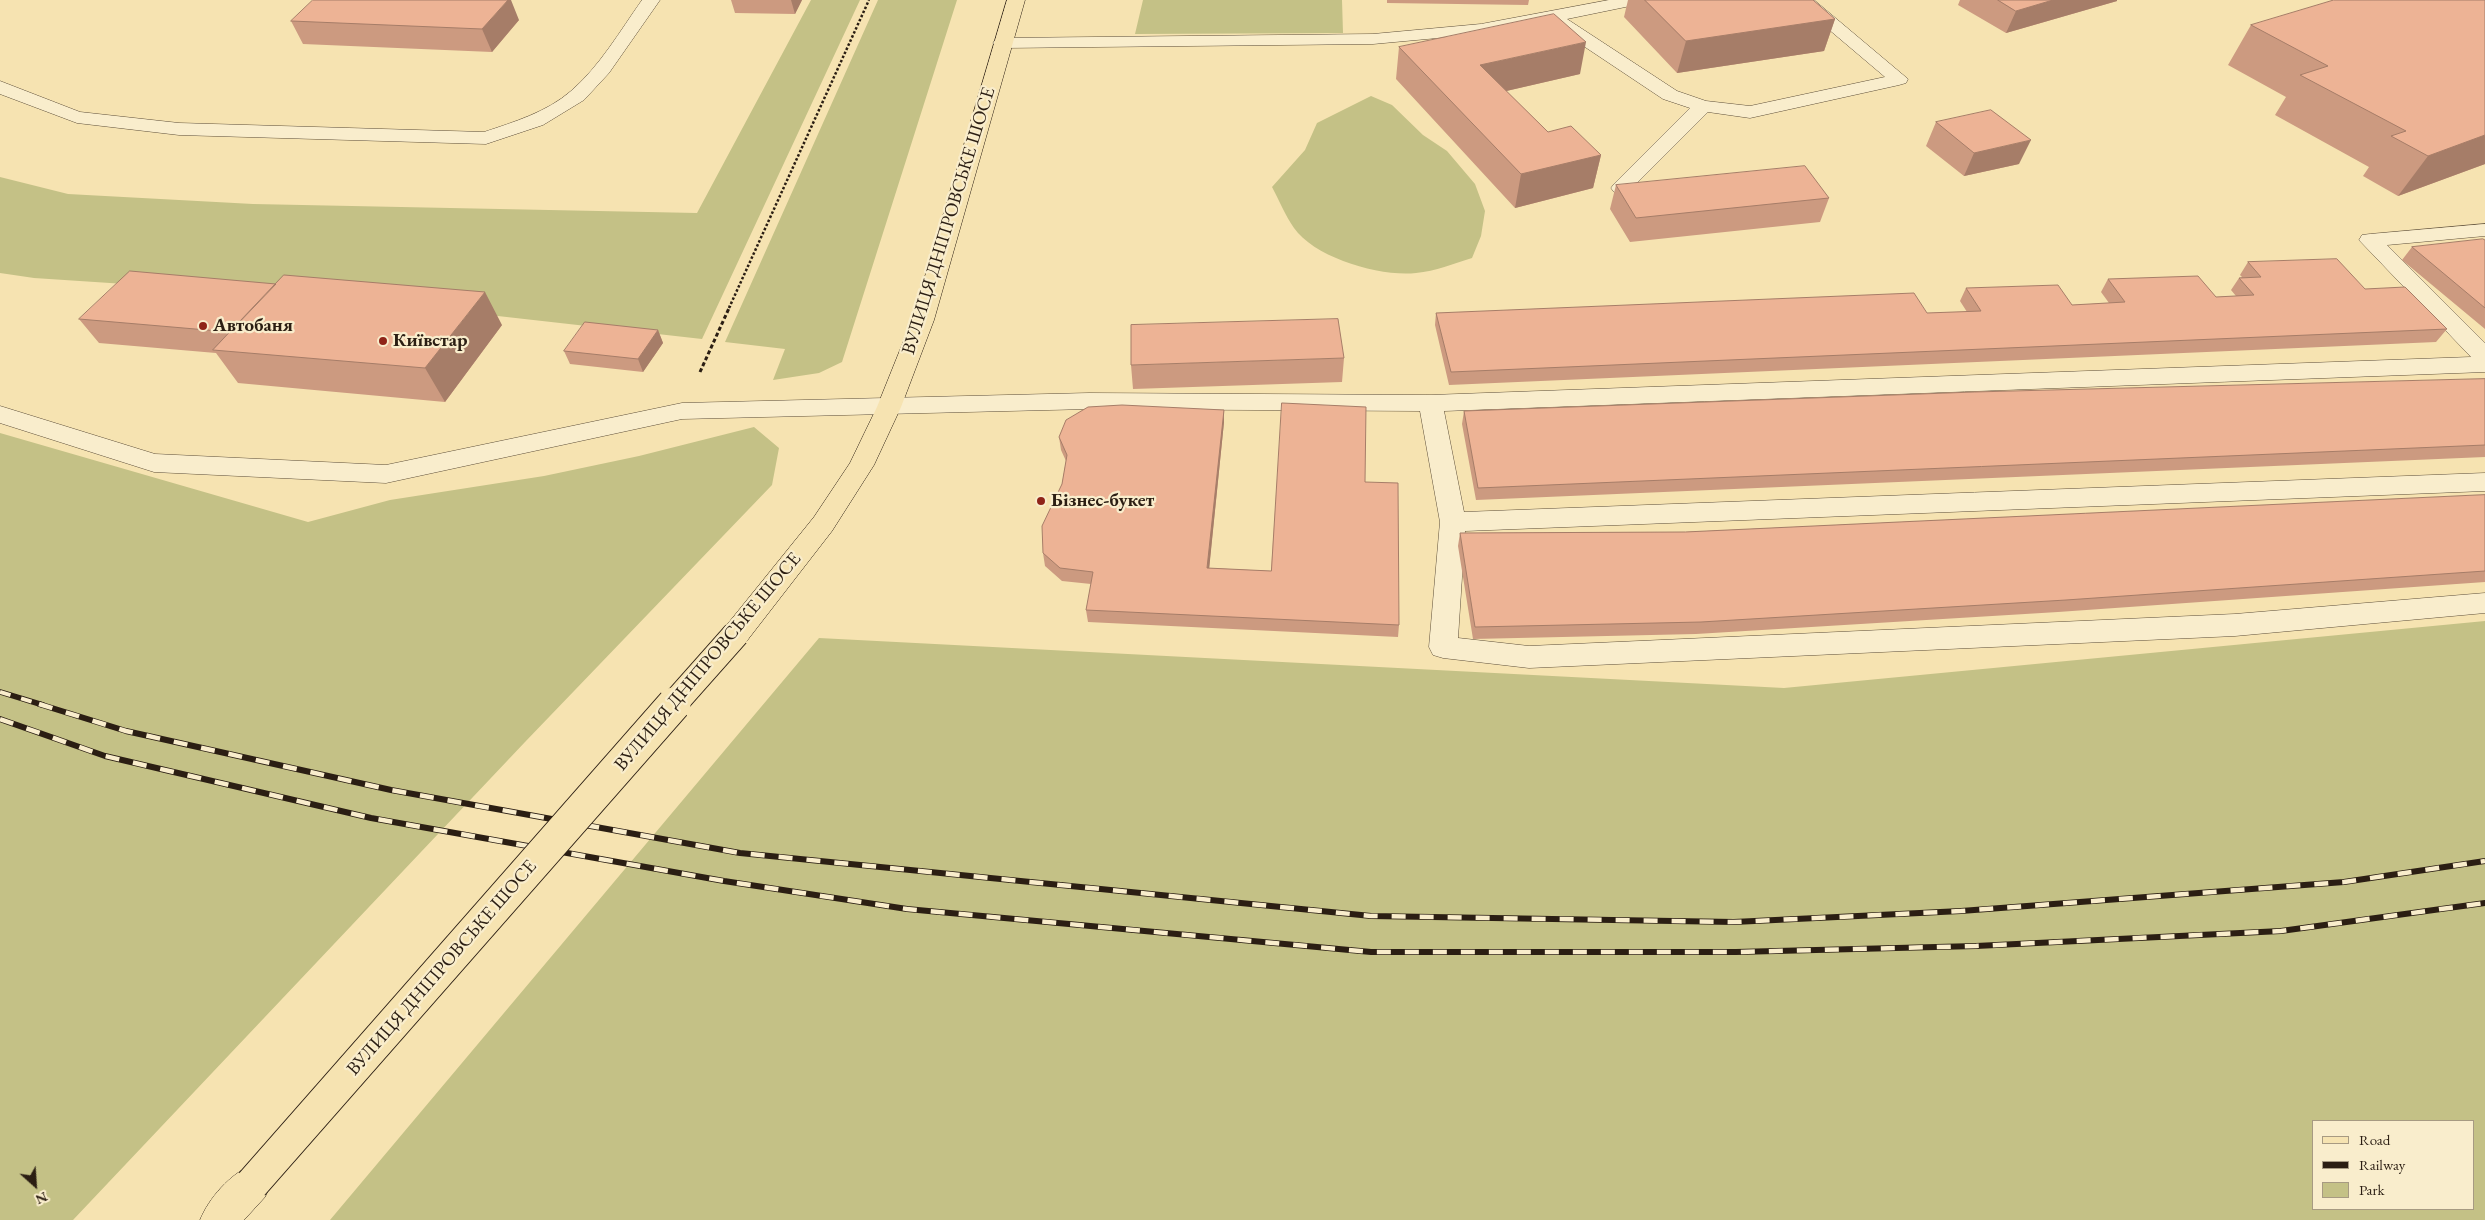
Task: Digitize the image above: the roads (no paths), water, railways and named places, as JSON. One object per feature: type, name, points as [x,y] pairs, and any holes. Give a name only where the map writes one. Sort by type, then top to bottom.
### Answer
[{"type":"main road","name":"ВУЛИЦЯ ДНІПРОВСЬКЕ ШОСЕ","points":[[220,1220],[736,634],[823,524],[861,465],[889,407],[923,320],[1016,0]]},
{"type":"lane","points":[[0,87],[77,117],[180,130],[486,138],[536,122],[577,96],[602,69],[651,0]]},
{"type":"lane","points":[[1002,43],[1373,39],[1481,29],[1552,18],[1591,4],[1634,0]]},
{"type":"lane","points":[[1552,18],[1670,95],[1703,106],[1750,112],[1899,79],[1803,0]]},
{"type":"lane","points":[[1622,188],[1703,106]]},
{"type":"lane","points":[[2485,230],[2370,240],[2485,357]]},
{"type":"lane","points":[[0,414],[154,463],[386,474],[682,411],[1089,401],[1431,403],[2485,364]]},
{"type":"lane","points":[[1431,403],[1453,522],[1443,647],[1528,657],[2235,625],[2485,603]]},
{"type":"lane","points":[[1453,522],[2485,482]]},
{"type":"railway","points":[[0,692],[43,705]]},
{"type":"railway","points":[[39,704],[126,731],[391,790],[740,853],[1371,916],[1734,922],[1961,911],[2344,882],[2485,861]]},
{"type":"railway","points":[[0,719],[105,756],[371,818],[724,881],[907,909],[1371,952],[1736,952],[1976,946],[2281,931],[2485,903]]},
{"type":"place","name":"Автобаня","points":[[203,326]]},
{"type":"place","name":"Київстар","points":[[383,341]]},
{"type":"place","name":"Бізнес-букет","points":[[1041,501]]}]
